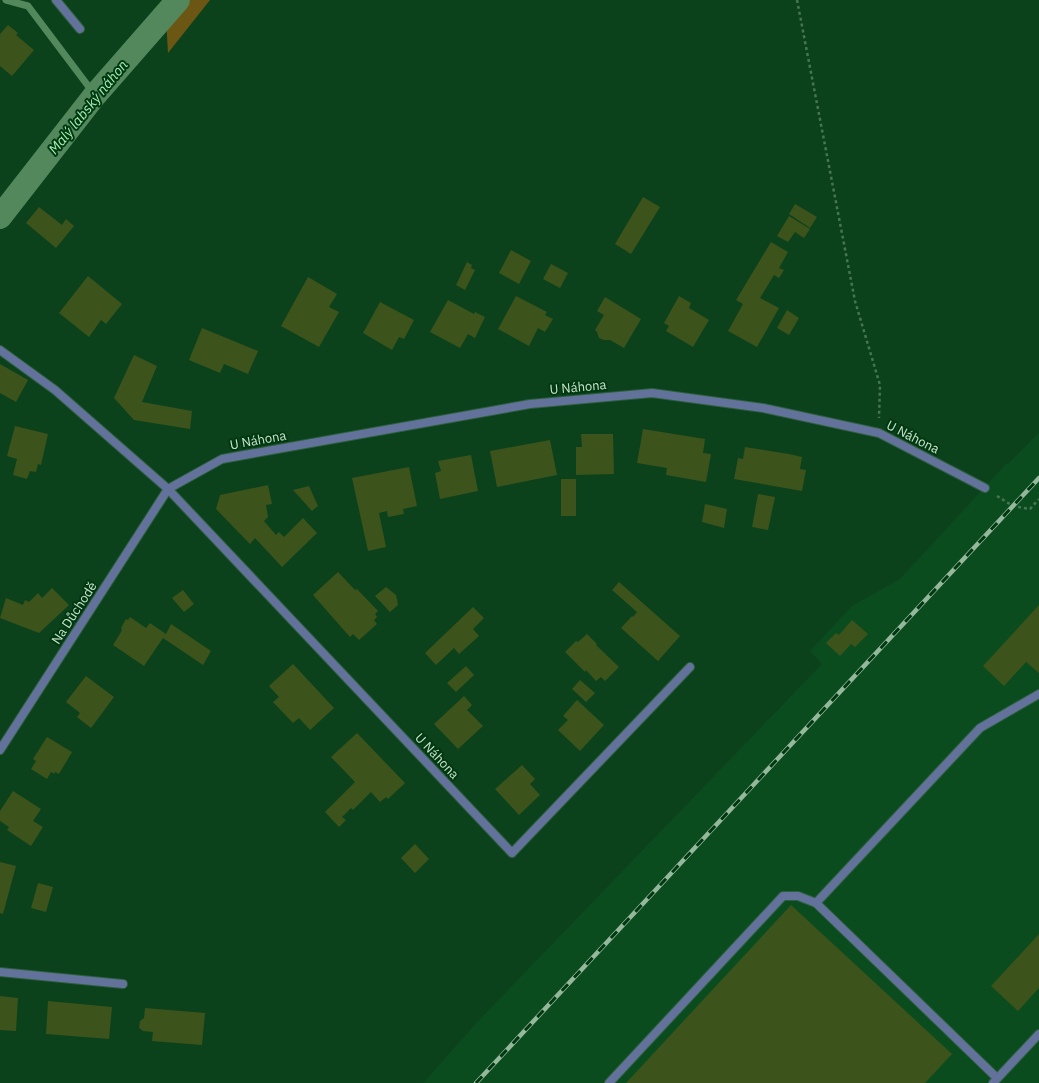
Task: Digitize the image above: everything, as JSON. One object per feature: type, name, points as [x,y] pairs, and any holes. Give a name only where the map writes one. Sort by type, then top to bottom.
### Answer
[{"type":"street","points":[[56,0],[80,30]]},
{"type":"street","name":"U Náhona","points":[[0,350],[55,390],[168,489],[512,853],[690,667]]},
{"type":"street","name":"U Náhona","points":[[168,489],[222,459],[530,404],[652,393],[764,408],[879,433],[985,488]]},
{"type":"street","name":"Na Důchodě","points":[[0,750],[168,489]]},
{"type":"street","points":[[816,903],[980,728],[1039,694]]},
{"type":"street","points":[[609,1083],[783,896],[798,896],[816,903],[995,1081],[1039,1034]]},
{"type":"street","points":[[0,972],[123,984]]},
{"type":"path","points":[[797,0],[855,301],[880,385],[879,433]]},
{"type":"path","points":[[985,488],[1013,506],[1030,509],[1039,499]]},
{"type":"shaded area","points":[[165,0],[210,0],[168,53]]},
{"type":"shaded area","points":[[1039,433],[1039,1083],[423,1083],[481,1018],[822,664],[810,651],[852,606],[900,579],[1006,464],[1008,464]]},
{"type":"building","points":[[8,25],[18,33],[16,35],[34,50],[12,76],[0,66],[0,34]]},
{"type":"building","points":[[643,197],[660,207],[631,254],[615,244]]},
{"type":"building","points":[[795,204],[817,217],[810,228],[789,214]]},
{"type":"building","points":[[39,207],[62,225],[66,219],[74,226],[56,248],[26,223]]},
{"type":"building","points":[[789,216],[810,229],[804,238],[795,232],[788,242],[777,236]]},
{"type":"building","points":[[771,242],[788,252],[779,268],[784,270],[779,278],[774,275],[760,298],[779,308],[757,347],[728,331],[743,304],[736,300]]},
{"type":"building","points":[[511,250],[531,261],[519,284],[499,273]]},
{"type":"building","points":[[467,262],[472,265],[471,268],[475,270],[465,290],[456,285]]},
{"type":"building","points":[[551,264],[568,273],[560,288],[543,279]]},
{"type":"building","points":[[88,276],[122,304],[106,324],[101,320],[89,337],[59,313]]},
{"type":"building","points":[[308,277],[337,294],[329,307],[339,312],[319,347],[281,326]]},
{"type":"building","points":[[516,296],[547,312],[545,315],[553,319],[545,332],[538,328],[529,346],[498,329]]},
{"type":"building","points":[[679,296],[691,303],[689,308],[709,320],[693,347],[666,331],[669,326],[664,323]]},
{"type":"building","points":[[605,297],[641,319],[624,348],[610,340],[599,338],[595,330],[604,315],[597,311]]},
{"type":"building","points":[[448,300],[474,314],[475,312],[485,317],[475,338],[468,334],[460,348],[430,332]]},
{"type":"building","points":[[380,302],[414,320],[404,339],[399,337],[392,350],[363,333]]},
{"type":"building","points":[[787,310],[799,318],[789,335],[777,328]]},
{"type":"building","points":[[202,328],[258,351],[248,374],[224,364],[220,373],[189,360]]},
{"type":"building","points":[[134,355],[157,366],[142,402],[192,411],[190,429],[134,420],[114,398]]},
{"type":"building","points":[[0,364],[28,380],[16,402],[0,393]]},
{"type":"building","points":[[15,426],[48,434],[41,465],[38,464],[36,472],[30,471],[27,479],[13,475],[17,459],[7,456]]},
{"type":"building","points":[[643,429],[705,439],[703,453],[711,454],[706,482],[666,475],[667,468],[637,463]]},
{"type":"building","points":[[581,434],[613,434],[614,474],[576,475],[576,447],[582,447]]},
{"type":"building","points":[[550,440],[557,475],[497,487],[490,451]]},
{"type":"building","points":[[745,447],[802,457],[800,469],[806,470],[802,491],[734,479],[738,458],[743,459]]},
{"type":"building","points":[[471,455],[478,491],[440,499],[435,473],[441,471],[438,461]]},
{"type":"building","points":[[409,467],[417,506],[403,509],[404,514],[388,517],[387,511],[379,513],[386,547],[368,551],[352,478]]},
{"type":"building","points":[[561,479],[576,479],[576,516],[561,516]]},
{"type":"building","points":[[268,485],[272,504],[266,505],[268,517],[264,521],[276,535],[279,532],[284,537],[303,518],[317,533],[282,567],[255,538],[250,544],[216,509],[220,495]]},
{"type":"building","points":[[309,486],[318,506],[312,511],[293,490]]},
{"type":"building","points":[[758,494],[775,497],[768,530],[752,527]]},
{"type":"building","points":[[705,504],[727,509],[724,528],[702,522]]},
{"type":"building","points":[[338,572],[378,611],[375,614],[377,617],[374,620],[377,624],[359,640],[353,634],[350,637],[313,595]]},
{"type":"building","points":[[619,582],[680,636],[658,661],[621,628],[637,612],[612,590]]},
{"type":"building","points":[[386,587],[396,595],[398,605],[390,612],[375,596]]},
{"type":"building","points":[[52,588],[69,605],[39,633],[0,618],[6,598],[23,605],[25,600],[29,602],[38,593],[42,598]]},
{"type":"building","points":[[183,590],[194,604],[184,612],[172,598]]},
{"type":"building","points":[[1039,605],[1039,673],[1026,662],[1004,686],[983,666]]},
{"type":"building","points":[[473,607],[484,618],[473,629],[479,636],[459,654],[454,648],[436,665],[425,653]]},
{"type":"building","points":[[130,617],[146,628],[150,623],[166,634],[171,624],[211,651],[203,665],[163,638],[144,666],[113,645],[121,632],[121,628],[126,619],[128,620]]},
{"type":"building","points":[[852,620],[868,634],[855,647],[851,644],[840,656],[826,643],[836,633],[839,635]]},
{"type":"building","points":[[587,634],[619,667],[605,681],[601,677],[596,681],[586,670],[585,672],[565,652],[576,641],[578,642]]},
{"type":"building","points":[[293,664],[334,708],[310,730],[299,718],[293,723],[273,702],[279,697],[269,686]]},
{"type":"building","points":[[466,666],[474,675],[456,692],[447,683]]},
{"type":"building","points":[[86,676],[114,697],[91,728],[77,717],[80,713],[66,702]]},
{"type":"building","points":[[580,680],[595,693],[586,702],[572,689]]},
{"type":"building","points":[[464,696],[472,705],[467,710],[483,726],[458,749],[434,724]]},
{"type":"building","points":[[577,700],[604,725],[580,751],[558,730],[568,720],[563,716]]},
{"type":"building","points":[[357,733],[405,783],[388,799],[386,797],[380,802],[371,792],[353,810],[351,808],[342,817],[346,820],[339,827],[325,812],[355,782],[331,757]]},
{"type":"building","points":[[47,737],[72,752],[59,774],[55,772],[54,774],[51,772],[47,779],[31,769],[36,761],[33,759]]},
{"type":"building","points":[[522,765],[535,779],[530,784],[540,795],[519,815],[495,789]]},
{"type":"building","points":[[13,791],[41,809],[33,821],[43,827],[31,846],[7,830],[9,827],[0,821],[0,811]]},
{"type":"building","points":[[415,844],[429,859],[415,873],[401,858]]},
{"type":"building","points":[[0,862],[16,866],[3,914],[0,913]]},
{"type":"building","points":[[38,883],[53,887],[46,912],[31,908]]},
{"type":"building","points":[[791,905],[952,1054],[925,1083],[626,1083]]},
{"type":"building","points":[[1039,934],[1039,988],[1018,1011],[991,986]]},
{"type":"building","points":[[0,996],[18,998],[16,1031],[0,1030]]},
{"type":"building","points":[[48,1001],[112,1007],[109,1039],[46,1034]]},
{"type":"building","points":[[145,1008],[205,1013],[202,1045],[152,1041],[153,1032],[143,1031],[139,1028],[140,1021],[144,1018]]},
{"type":"waterway","points":[[6,0],[28,6],[95,95]]},
{"type":"waterway","name":"Malý labský náhon","points":[[0,217],[95,95],[178,0]]},
{"type":"railway","points":[[476,1083],[1039,478]]}]
